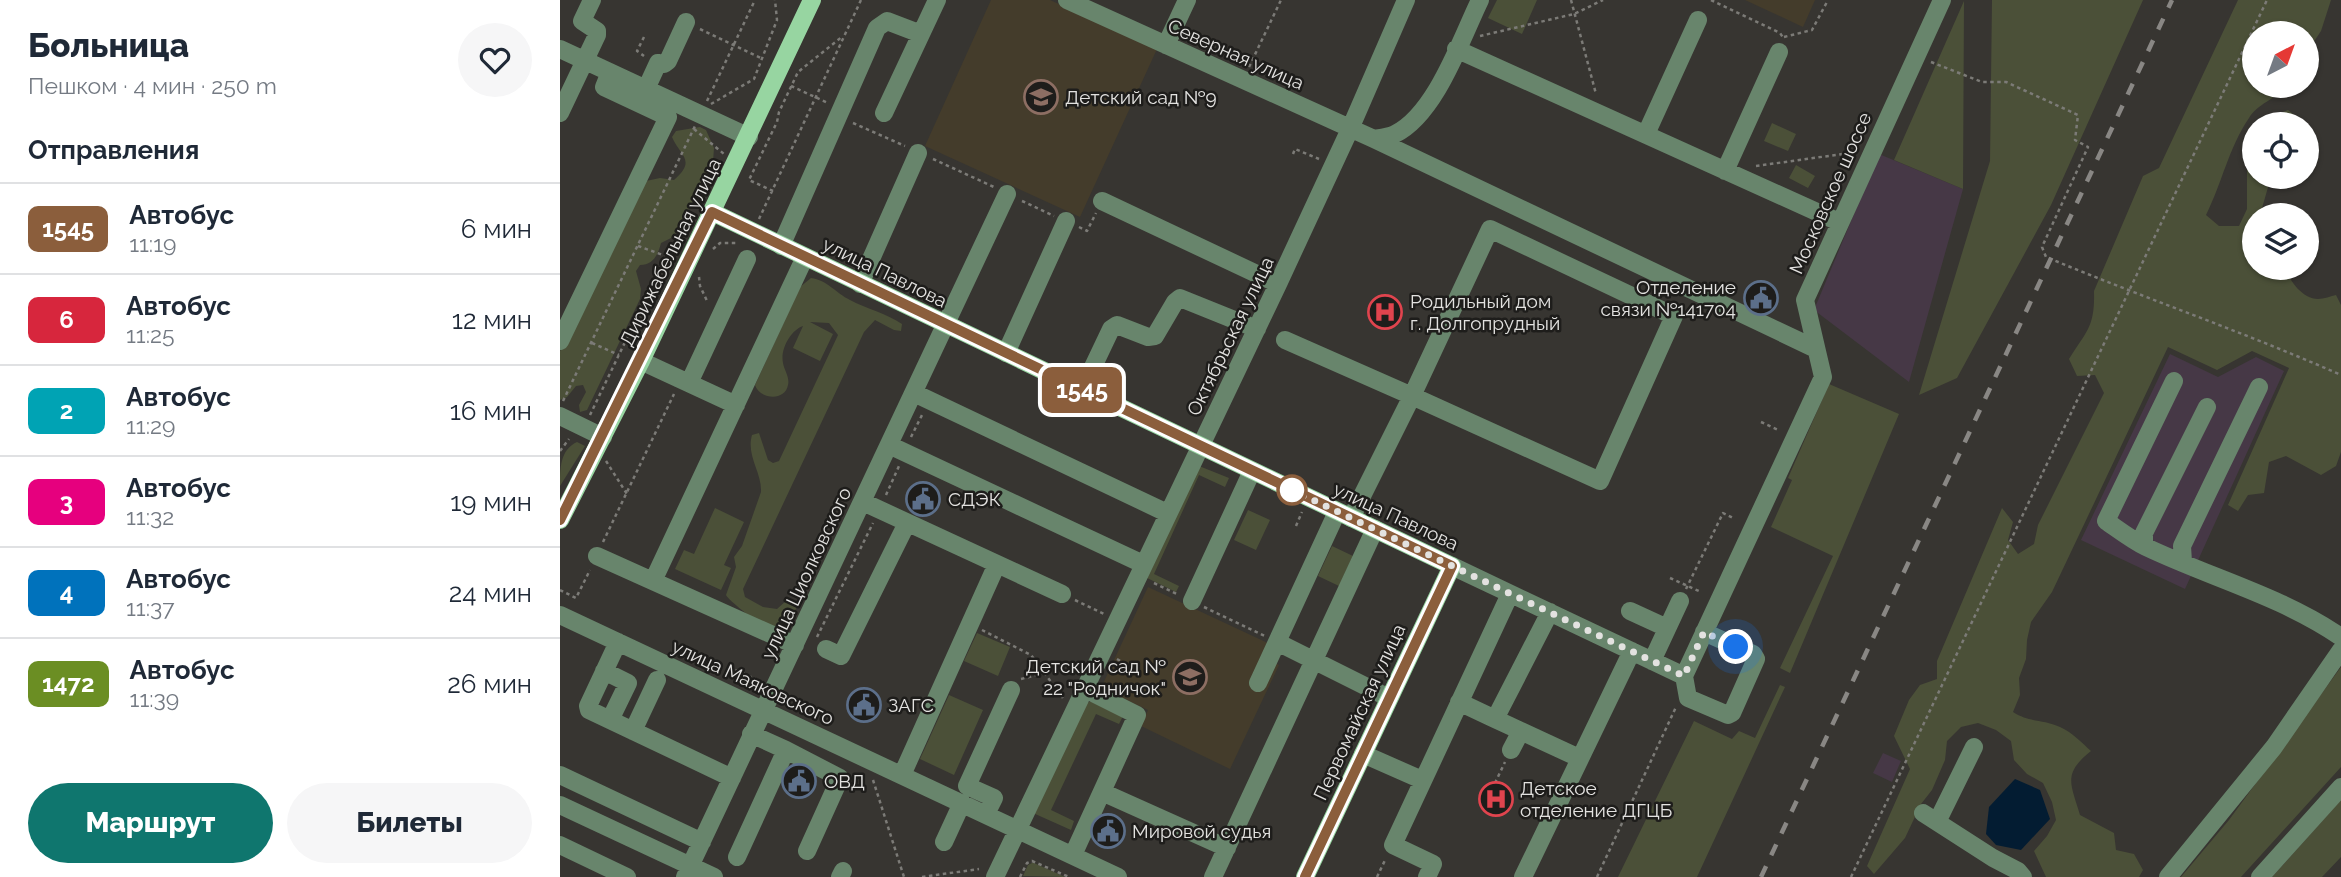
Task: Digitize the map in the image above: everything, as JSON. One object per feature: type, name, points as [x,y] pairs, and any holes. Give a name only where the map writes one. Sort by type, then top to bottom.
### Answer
[{"type":"main road","name":"Дирижабельная улица","points":[[560,520],[641,361],[813,0]]},
{"type":"main road","name":"улица Павлова","points":[[712,212],[1452,566]]},
{"type":"main road","points":[[560,512],[574,492]]},
{"type":"main road","name":"Первомайская улица","points":[[1305,877],[1452,566]]},
{"type":"street","points":[[560,113],[597,32],[582,21],[592,0]]},
{"type":"street","points":[[884,113],[937,0]]},
{"type":"street","name":"Северная улица","points":[[1067,0],[1094,6],[1166,45],[1374,139],[1816,349]]},
{"type":"street","points":[[1166,45],[1187,0]]},
{"type":"street","name":"Октябрьская улица","points":[[987,873],[1018,830],[1145,572],[1167,513],[1278,284],[1406,0]]},
{"type":"street","points":[[1374,139],[1394,134],[1423,109],[1434,94],[1480,0]]},
{"type":"street","name":"Московское шоссе","points":[[1684,676],[1823,377],[1805,300],[1942,0]]},
{"type":"street","points":[[1646,134],[1698,20]]},
{"type":"street","points":[[646,89],[658,63],[664,64],[668,61],[686,22]]},
{"type":"street","points":[[781,246],[877,28],[883,23],[894,23],[921,34]]},
{"type":"street","points":[[1460,43],[1601,114],[1839,222]]},
{"type":"street","points":[[1725,171],[1781,44]]},
{"type":"street","points":[[560,49],[646,89],[697,122],[749,137]]},
{"type":"street","points":[[560,341],[668,117],[604,86],[610,72]]},
{"type":"street","points":[[860,284],[918,153]]},
{"type":"street","name":"улица Циолковского","points":[[688,871],[1007,194]]},
{"type":"street","points":[[1102,201],[1278,284]]},
{"type":"street","points":[[1006,353],[1066,221]]},
{"type":"street","points":[[1258,683],[1344,515],[1412,396],[1490,229],[1674,316],[1600,481],[1412,396],[1285,340]]},
{"type":"street","points":[[685,382],[718,322],[744,251]]},
{"type":"street","points":[[653,581],[805,257]]},
{"type":"street","points":[[1082,390],[1111,329],[1117,325],[1152,338],[1180,298],[1256,329]]},
{"type":"street","points":[[641,361],[736,405]]},
{"type":"street","points":[[2174,381],[2106,521],[2144,546],[2265,595],[2319,622],[2341,638]]},
{"type":"street","points":[[2183,562],[2182,546],[2259,387]]},
{"type":"street","points":[[914,393],[1167,513]]},
{"type":"street","points":[[2144,546],[2144,533],[2207,407]]},
{"type":"street","points":[[560,416],[603,437]]},
{"type":"street","points":[[890,445],[1145,572]]},
{"type":"street","points":[[1192,601],[1252,471]]},
{"type":"street","points":[[863,502],[1062,594]]},
{"type":"street","points":[[826,649],[841,656],[906,523]]},
{"type":"street","points":[[1213,877],[1375,529]]},
{"type":"street","points":[[597,556],[795,645]]},
{"type":"street","points":[[902,775],[997,564]]},
{"type":"street","name":"улица Павлова","points":[[1452,566],[1684,676]]},
{"type":"street","points":[[1427,877],[1433,864],[1393,845],[1510,594]]},
{"type":"street","points":[[1652,661],[1683,594]]},
{"type":"street","points":[[1630,611],[1667,628]]},
{"type":"street","points":[[1495,719],[1550,612]]},
{"type":"street","name":"улица Маяковского","points":[[560,615],[1118,877]]},
{"type":"street","points":[[1684,676],[1688,698],[1722,714],[1732,713],[1755,657],[1704,632]]},
{"type":"street","points":[[618,642],[587,708],[732,778]]},
{"type":"street","points":[[1277,642],[1389,698]]},
{"type":"street","points":[[2168,877],[2274,747],[2341,650]]},
{"type":"street","points":[[1523,877],[1632,651]]},
{"type":"street","points":[[604,671],[628,683],[610,720]]},
{"type":"street","points":[[633,731],[657,680]]},
{"type":"street","points":[[986,814],[994,799],[967,786],[1011,690]]},
{"type":"street","points":[[1073,855],[1138,715],[1085,690]]},
{"type":"street","points":[[1459,702],[1579,758]]},
{"type":"street","points":[[1511,750],[1521,731]]},
{"type":"street","points":[[751,734],[840,778],[807,851]]},
{"type":"street","points":[[1974,747],[1930,818],[2018,871],[2023,877]]},
{"type":"street","points":[[737,857],[786,750]]},
{"type":"street","points":[[1363,754],[1422,780]]},
{"type":"street","points":[[560,775],[702,842]]},
{"type":"street","points":[[2260,877],[2341,787]]},
{"type":"street","points":[[1102,792],[1227,848]]},
{"type":"street","points":[[944,842],[962,803]]},
{"type":"street","points":[[560,805],[688,871],[714,877]]},
{"type":"street","points":[[560,845],[627,877]]},
{"type":"path","points":[[755,0],[704,108],[754,79],[777,20],[775,0]]},
{"type":"path","points":[[759,220],[861,0]]},
{"type":"path","points":[[1243,79],[1281,0]]},
{"type":"path","points":[[1571,0],[1601,114]]},
{"type":"path","points":[[1460,43],[1574,14],[1604,0]]},
{"type":"path","points":[[1711,0],[1781,44],[1812,30],[1828,0]]},
{"type":"path","points":[[1851,877],[2267,0]]},
{"type":"path","points":[[686,22],[763,59]]},
{"type":"path","points":[[773,191],[749,180],[778,122],[779,112],[791,86],[798,72],[845,35]]},
{"type":"path","points":[[644,37],[638,53],[658,63]]},
{"type":"path","points":[[1916,57],[1982,82],[2006,82],[2078,115],[2075,140],[2088,147],[2042,247],[2046,257],[2129,292],[2279,347],[2341,374]]},
{"type":"path","points":[[791,86],[918,153],[1087,231],[1102,201]]},
{"type":"path","points":[[560,408],[697,122],[724,154]]},
{"type":"path","points":[[1293,154],[1295,149],[1320,160]]},
{"type":"path","points":[[1753,167],[1862,151]]},
{"type":"path","points":[[711,253],[720,243],[732,241],[744,251]]},
{"type":"path","points":[[638,246],[675,260]]},
{"type":"path","points":[[587,422],[663,263],[675,260],[680,250]]},
{"type":"path","points":[[699,278],[700,286],[718,322]]},
{"type":"path","points":[[592,343],[619,355]]},
{"type":"path","points":[[606,460],[627,494],[685,382]]},
{"type":"path","points":[[1761,422],[1778,430]]},
{"type":"path","points":[[560,452],[571,436]]},
{"type":"path","points":[[1296,526],[1302,512]]},
{"type":"path","points":[[1683,594],[1723,513],[1735,519]]},
{"type":"path","points":[[1145,572],[1192,601],[1277,642]]},
{"type":"path","points":[[1670,578],[1683,594]]},
{"type":"path","points":[[1683,594],[1701,592]]},
{"type":"path","points":[[1062,594],[1107,615]]},
{"type":"path","points":[[970,625],[1031,655],[1066,701]]},
{"type":"path","points":[[1011,690],[1020,679],[1045,673]]},
{"type":"path","points":[[1597,877],[1676,706]]},
{"type":"path","points":[[1495,783],[1511,750]]},
{"type":"path","points":[[873,780],[904,877]]},
{"type":"path","points":[[1377,877],[1393,845]]},
{"type":"path","points":[[1020,877],[1027,863],[1032,860],[1066,876]]},
{"type":"path","points":[[922,877],[987,873]]},
{"type":"shaded area","name":"Детский сад №9","points":[[991,0],[1050,0],[1157,49],[1080,217],[925,146]]},
{"type":"shaded area","points":[[1745,0],[1815,0],[1803,27]]},
{"type":"shaded area","points":[[1879,154],[1963,189],[1909,382],[1814,310]]},
{"type":"shaded area","points":[[2170,354],[2218,377],[2256,357],[2284,371],[2185,589],[2081,540]]},
{"type":"shaded area","name":"Детский сад № 22 \"Родничок\"","points":[[1148,587],[1272,645],[1266,659],[1279,665],[1230,769],[1141,726],[1148,710],[1101,688]]},
{"type":"shaded area","points":[[1883,753],[1901,761],[1892,782],[1873,773]]},
{"type":"green space","points":[[1497,0],[1537,0],[1522,34],[1488,18]]},
{"type":"green space","points":[[1992,0],[2143,0],[2051,205],[1957,378],[1919,395],[1990,161]]},
{"type":"green space","points":[[2238,0],[2331,0],[2319,34],[2319,21],[2242,21],[2242,98],[2273,98],[2254,112],[2242,112],[2242,129],[2206,215],[2219,226],[2239,226],[2242,220],[2242,280],[2291,280],[2297,288],[2312,298],[2336,295],[2341,305],[2341,452],[2336,466],[2321,475],[2286,456],[2269,462],[2264,493],[2248,495],[2238,511],[2228,505],[2289,368],[2252,351],[2217,370],[2168,347],[2052,592],[2031,622],[2026,659],[2019,678],[2020,695],[2013,712],[2064,729],[2091,751],[2072,773],[2072,787],[2080,815],[2114,833],[2116,850],[2134,854],[2143,870],[2139,877],[2046,877],[2034,851],[2056,820],[2052,802],[2043,783],[2027,774],[2014,760],[2011,741],[1996,730],[1978,723],[1961,727],[1947,741],[1945,760],[1932,790],[1921,804],[1905,838],[1874,874],[1867,866],[1910,769],[1894,736],[1909,700],[1920,685],[1937,679],[1937,661],[2002,508],[2013,522],[2008,540],[2018,554],[2034,544],[2038,525],[2104,393],[2095,375],[2077,376],[2069,359],[2091,321],[2094,291],[2143,176],[2159,168]]},
{"type":"green space","points":[[1964,1],[1963,189],[1894,160]]},
{"type":"green space","points":[[1772,123],[1796,134],[1788,151],[1764,141]]},
{"type":"green space","points":[[700,127],[706,130],[714,148],[713,162],[677,232],[661,243],[652,261],[640,265],[636,271],[641,289],[640,299],[587,410],[580,412],[579,405],[586,392],[583,385],[576,386],[567,397],[560,400],[560,351],[577,326],[595,281],[646,181],[660,178],[674,180],[685,168],[685,158],[672,137],[676,131]]},
{"type":"green space","points":[[1796,165],[1815,176],[1808,188],[1789,178]]},
{"type":"green space","points":[[2247,189],[2268,189],[2263,203],[2247,203]]},
{"type":"green space","points":[[811,278],[902,324],[901,331],[894,330],[875,320],[864,332],[743,589],[745,597],[763,607],[777,609],[787,600],[794,600],[797,607],[783,632],[762,625],[726,595],[736,567],[734,557],[742,546],[761,492],[752,457],[752,435],[759,433],[768,460],[773,463],[779,461],[838,335],[829,323],[810,322],[833,334],[820,361],[793,348],[803,326],[799,328],[787,341],[783,352],[788,379],[786,390],[772,397],[757,390],[755,385],[800,287]]},
{"type":"green space","points":[[1829,384],[1899,414],[1790,673],[1780,668],[1833,556],[1771,527],[1792,480],[1788,478]]},
{"type":"green space","points":[[577,442],[585,446],[560,486],[564,455],[571,445]]},
{"type":"green space","points":[[1199,466],[1229,478],[1225,487],[1199,475],[1154,574],[1179,586],[1176,592],[1145,577]]},
{"type":"green space","points":[[715,508],[744,522],[724,565],[731,568],[721,590],[675,569],[684,550],[694,554]]},
{"type":"green space","points":[[1248,510],[1270,520],[1256,550],[1234,540]]},
{"type":"green space","points":[[1332,546],[1353,556],[1339,586],[1318,576]]},
{"type":"green space","points":[[977,633],[1010,647],[998,676],[964,661]]},
{"type":"green space","points":[[2341,667],[2341,767],[2241,877],[2181,877],[2229,820]]},
{"type":"green space","points":[[1780,685],[1785,687],[1697,877],[1618,877],[1694,721],[1732,739],[1739,731],[1755,738]]},
{"type":"green space","points":[[949,695],[983,710],[954,775],[920,759]]},
{"type":"green space","points":[[1092,701],[1123,716],[1119,724],[1096,714],[1051,810],[1074,821],[1071,830],[1033,813],[1086,703]]},
{"type":"green space","points":[[2341,800],[2341,857],[2322,877],[2272,877]]},
{"type":"green space","points":[[1032,863],[1065,877],[1023,876],[1028,865]]},
{"type":"water","points":[[2015,779],[2040,790],[2050,819],[2021,850],[1996,845],[1986,834],[1989,807]]},
{"type":"railway","points":[[1761,877],[2172,0]]},
{"type":"bus line","name":"1545","points":[[560,520],[608,428],[712,212],[1452,566],[1305,877]]},
{"type":"place","name":"Детский сад №9","points":[[1041,97]]},
{"type":"place","name":"Отделение связи №141704","points":[[1761,298]]},
{"type":"place","name":"Родильный дом г. Долгопрудный","points":[[1385,312]]},
{"type":"place","name":"СДЭК","points":[[923,499]]},
{"type":"place","name":"Детский сад № 22 \"Родничок\"","points":[[1190,677]]},
{"type":"place","name":"ЗАГС","points":[[864,705]]},
{"type":"place","name":"ОВД","points":[[799,781]]},
{"type":"place","name":"Детское отделение ДГЦБ","points":[[1496,799]]},
{"type":"place","name":"Мировой судья","points":[[1108,831]]},
{"type":"route","points":[[1292,490],[1684,676],[1704,632],[1736,647]]}]
